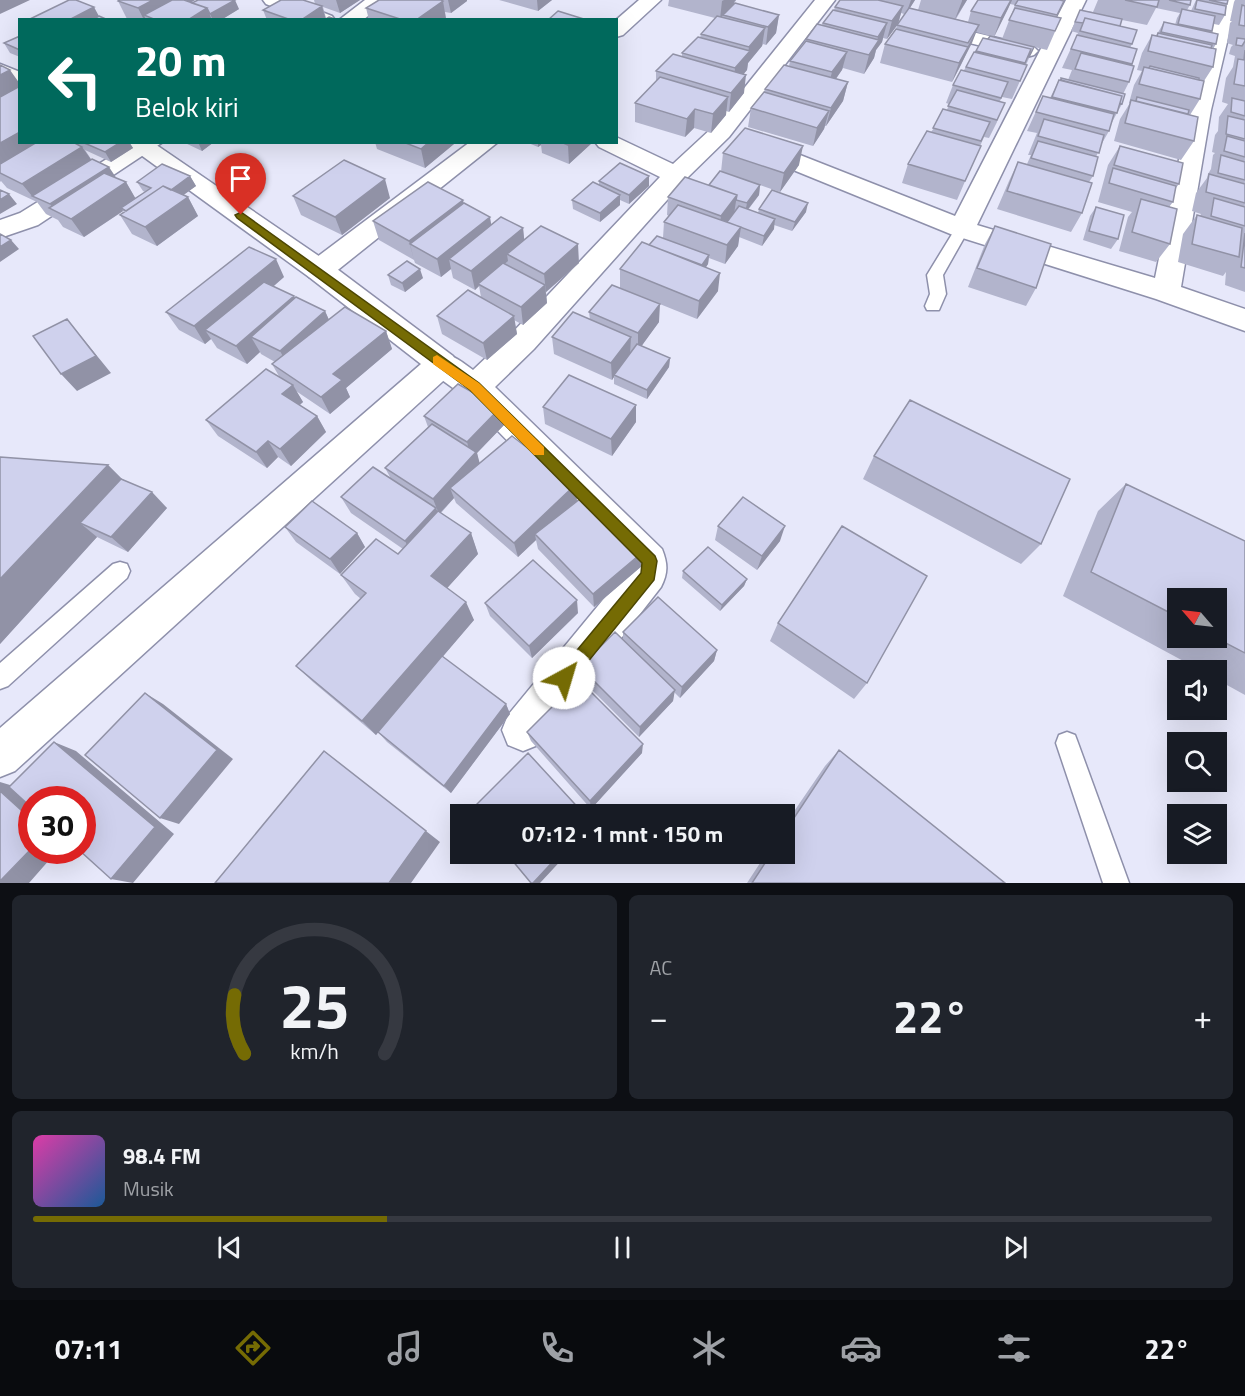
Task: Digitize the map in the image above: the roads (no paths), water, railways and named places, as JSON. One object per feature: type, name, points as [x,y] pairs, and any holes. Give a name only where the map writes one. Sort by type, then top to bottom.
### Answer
[{"type":"street","points":[[273,0],[320,18]]},
{"type":"street","points":[[352,18],[378,0]]},
{"type":"street","points":[[618,29],[651,0]]},
{"type":"street","points":[[962,229],[1076,0]]},
{"type":"street","points":[[1166,292],[1211,112],[1227,0]]},
{"type":"street","points":[[475,387],[523,341],[676,175],[721,132],[832,4]]},
{"type":"street","points":[[914,24],[1049,56]]},
{"type":"street","points":[[0,71],[16,90]]},
{"type":"street","points":[[721,132],[962,229],[1166,292],[1245,320]]},
{"type":"street","points":[[0,229],[29,219],[143,144],[319,270],[475,387],[649,561],[648,575],[523,730]]},
{"type":"street","points":[[319,270],[483,144]]},
{"type":"street","points":[[611,144],[676,175]]},
{"type":"street","points":[[0,756],[442,364]]},
{"type":"lane","points":[[933,306],[938,294],[935,275],[962,229]]},
{"type":"lane","points":[[0,678],[120,571]]},
{"type":"lane","points":[[1066,743],[1116,883]]}]
